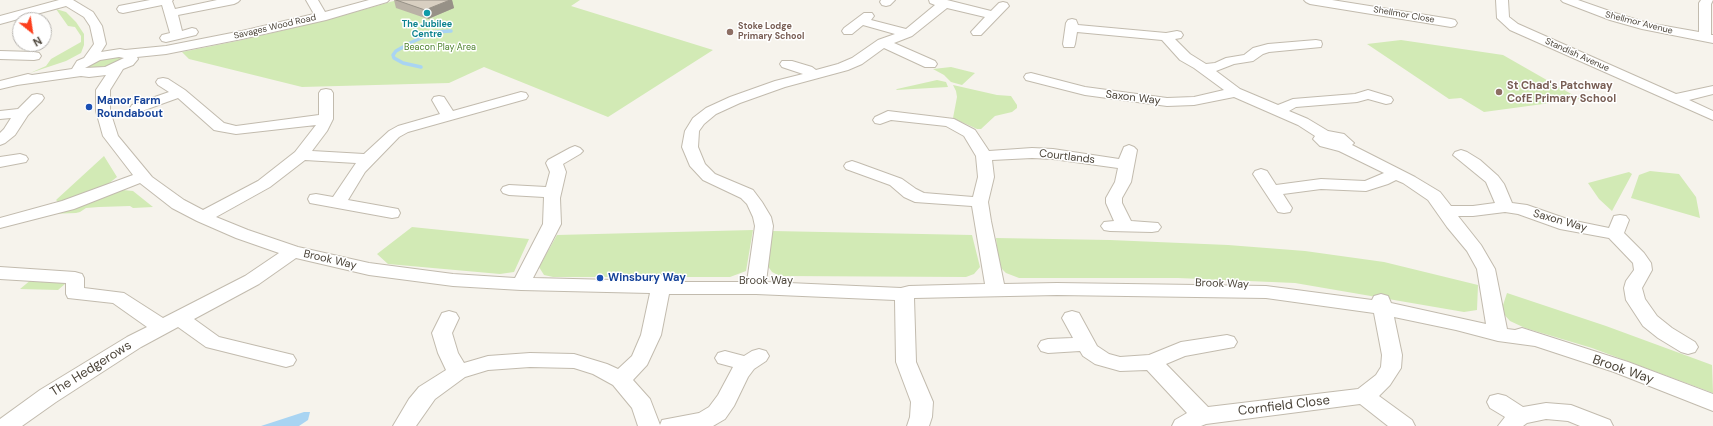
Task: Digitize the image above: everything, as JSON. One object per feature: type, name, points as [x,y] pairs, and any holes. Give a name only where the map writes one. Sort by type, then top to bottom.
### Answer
[{"type":"street","points":[[123,9],[166,0],[172,13],[177,35]]},
{"type":"street","points":[[172,13],[234,0]]},
{"type":"street","points":[[312,0],[322,16]]},
{"type":"street","name":"Savages Wood Road","points":[[124,61],[164,44],[242,35],[383,0]]},
{"type":"street","points":[[932,0],[999,11],[978,32]]},
{"type":"street","name":"Shellmor Close","points":[[1310,0],[1358,4],[1451,23]]},
{"type":"street","name":"Standish Avenue","points":[[1502,0],[1502,18],[1514,27],[1713,116]]},
{"type":"street","name":"Shellmor Avenue","points":[[1567,0],[1614,18],[1709,39]]},
{"type":"street","points":[[1709,0],[1705,3],[1709,39]]},
{"type":"street","points":[[0,20],[67,1],[89,15],[96,26],[100,44],[124,61]]},
{"type":"street","points":[[787,64],[808,69],[843,67],[857,61],[884,43],[908,33],[945,3]]},
{"type":"street","points":[[848,31],[865,19],[908,33]]},
{"type":"street","points":[[1069,44],[1072,25],[1172,36],[1184,57],[1204,68],[1235,92],[1303,122],[1326,136],[1321,139],[1325,143],[1334,147],[1343,147],[1421,187],[1434,196],[1446,211],[1453,223],[1475,249],[1486,269],[1498,330]]},
{"type":"street","points":[[164,44],[177,35],[192,32]]},
{"type":"street","points":[[884,43],[925,59]]},
{"type":"street","points":[[85,67],[100,44]]},
{"type":"street","points":[[1204,68],[1217,67],[1248,58],[1258,51],[1268,48],[1310,47]]},
{"type":"street","points":[[0,55],[12,48]]},
{"type":"street","points":[[85,67],[112,53]]},
{"type":"street","points":[[0,55],[34,56]]},
{"type":"street","points":[[85,67],[103,90],[124,61]]},
{"type":"street","points":[[0,85],[85,67],[124,61]]},
{"type":"street","name":"Saxon Way","points":[[1042,68],[1026,81],[1166,102],[1194,101],[1235,92]]},
{"type":"street","points":[[757,284],[764,226],[762,217],[754,202],[747,194],[709,177],[698,166],[690,147],[692,131],[698,121],[722,105],[780,84],[808,69]]},
{"type":"street","points":[[163,82],[180,93],[219,127],[236,130],[326,119]]},
{"type":"street","name":"Brook Way","points":[[103,90],[103,111],[111,136],[142,177],[169,198],[203,217],[242,234],[293,252],[344,264],[383,271],[453,280],[521,284],[634,286],[662,284],[757,284],[902,289],[995,286],[1266,292],[1382,304],[1456,323],[1498,330],[1621,367],[1713,403]]},
{"type":"street","points":[[1674,99],[1713,90]]},
{"type":"street","points":[[1278,111],[1293,103],[1357,98],[1371,92],[1386,100]]},
{"type":"street","points":[[136,108],[180,93]]},
{"type":"street","points":[[203,217],[264,184],[301,155],[320,131],[326,119],[326,93]]},
{"type":"street","points":[[338,202],[368,159],[394,134],[403,129],[522,96]]},
{"type":"street","points":[[0,140],[14,127],[22,113],[37,98]]},
{"type":"street","points":[[439,100],[448,116]]},
{"type":"street","points":[[0,115],[22,113]]},
{"type":"street","points":[[884,115],[955,124],[970,133],[984,156],[986,177],[980,202],[982,221],[995,286]]},
{"type":"street","points":[[521,284],[552,224],[552,192],[558,172],[557,167],[547,162],[575,151]]},
{"type":"street","name":"Courtlands","points":[[984,156],[1032,153],[1127,157],[1123,182],[1114,198],[1117,226],[1152,227]]},
{"type":"street","points":[[301,155],[368,159]]},
{"type":"street","points":[[0,162],[20,159]]},
{"type":"street","points":[[1474,160],[1496,184],[1505,207]]},
{"type":"street","points":[[850,165],[896,182],[910,193],[921,198],[980,202]]},
{"type":"street","points":[[1272,190],[1321,184],[1366,186],[1382,181],[1396,173]]},
{"type":"street","points":[[1261,174],[1284,208]]},
{"type":"street","points":[[0,223],[68,205],[142,177]]},
{"type":"street","points":[[509,190],[552,192]]},
{"type":"street","points":[[316,199],[392,213]]},
{"type":"street","name":"Saxon Way","points":[[1446,211],[1473,211],[1505,207],[1537,214],[1566,225],[1618,227],[1642,263],[1643,270],[1641,275],[1635,281],[1633,288],[1636,300],[1658,333],[1688,347]]},
{"type":"street","name":"The Hedgerows","points":[[6,426],[61,388],[134,342],[252,280],[293,252]]},
{"type":"street","points":[[0,273],[75,278],[75,294],[117,297],[136,308],[161,327]]},
{"type":"street","points":[[620,380],[640,360],[650,335],[662,284]]},
{"type":"street","points":[[902,289],[906,362],[922,402],[921,417],[918,426]]},
{"type":"street","points":[[1382,304],[1392,355],[1391,368],[1383,380],[1364,396],[1404,426]]},
{"type":"street","points":[[449,318],[442,333],[448,353],[458,372]]},
{"type":"street","points":[[1072,318],[1090,351],[1102,359],[1120,364],[1152,362],[1182,349],[1227,342]]},
{"type":"street","points":[[180,319],[213,342],[286,360]]},
{"type":"street","points":[[1048,346],[1085,344]]},
{"type":"street","points":[[670,426],[689,424],[705,420],[717,413],[726,400],[740,373],[753,360],[724,358]]},
{"type":"street","points":[[404,426],[417,405],[427,393],[458,372],[488,363],[530,360],[574,362],[600,369],[620,380],[642,405],[649,426]]},
{"type":"street","points":[[1152,362],[1203,416]]},
{"type":"street","name":"Cornfield Close","points":[[1183,426],[1203,416],[1364,396]]},
{"type":"street","points":[[1498,402],[1514,421],[1546,411],[1558,411],[1571,413],[1602,426]]},
{"type":"green space","name":"Beacon Play Area","points":[[397,0],[580,0],[571,6],[713,50],[608,117],[484,67],[449,83],[302,87],[189,59],[182,52],[242,40],[327,20]]},
{"type":"green space","points":[[56,9],[66,12],[76,22],[84,34],[84,45],[81,53],[66,61],[30,73],[46,66],[51,59],[81,42],[81,36],[75,27],[68,26]]},
{"type":"green space","points":[[1401,40],[1503,55],[1580,99],[1484,112],[1461,98],[1449,99],[1367,44]]},
{"type":"green space","points":[[110,56],[123,57],[124,59],[115,66],[85,68],[88,64]]},
{"type":"green space","points":[[951,67],[975,73],[962,85],[951,82],[944,75],[933,69]]},
{"type":"green space","points":[[937,80],[946,82],[948,87],[896,90],[897,89]]},
{"type":"green space","points":[[953,85],[997,95],[1011,96],[1017,105],[1017,108],[1012,112],[995,116],[981,129],[977,129],[953,118],[957,97]]},
{"type":"green space","points":[[104,156],[117,177],[108,184],[66,200],[58,202],[56,200]]},
{"type":"green space","points":[[1650,171],[1679,174],[1696,197],[1700,218],[1631,198],[1639,175]]},
{"type":"green space","points":[[1629,172],[1632,174],[1612,211],[1599,199],[1588,183]]},
{"type":"green space","points":[[123,190],[133,191],[153,207],[99,207],[86,208],[76,213],[50,214]]},
{"type":"green space","points":[[412,227],[529,239],[514,272],[500,274],[388,264],[377,254]]},
{"type":"green space","points":[[753,230],[746,271],[730,277],[553,277],[544,275],[539,267],[557,235]]},
{"type":"green space","points":[[773,231],[972,235],[980,267],[974,274],[966,277],[780,276],[772,272],[767,265]]},
{"type":"green space","points":[[996,238],[1110,240],[1228,245],[1305,251],[1384,262],[1478,285],[1477,310],[1464,312],[1295,283],[1178,278],[1019,278],[1006,273],[999,266]]},
{"type":"green space","points":[[32,279],[65,281],[65,284],[58,290],[20,289]]},
{"type":"green space","points":[[1507,293],[1606,326],[1712,365],[1713,393],[1592,348],[1525,328],[1510,321],[1501,311]]},
{"type":"water","points":[[304,412],[310,412],[308,420],[299,426],[261,426]]},
{"type":"building","points":[[396,0],[450,0],[425,10]]},
{"type":"waterway","points":[[421,67],[403,63],[394,58],[393,55],[396,51],[412,42],[435,32],[451,31]]},
{"type":"place","name":"The Jubilee Centre","points":[[427,13]]},
{"type":"place","name":"Stoke Lodge Primary School","points":[[730,32]]},
{"type":"place","name":"St Chad's Patchway CofE Primary School","points":[[1499,92]]},
{"type":"place","name":"Manor Farm Roundabout","points":[[89,107]]},
{"type":"place","name":"Winsbury Way","points":[[600,278]]}]
